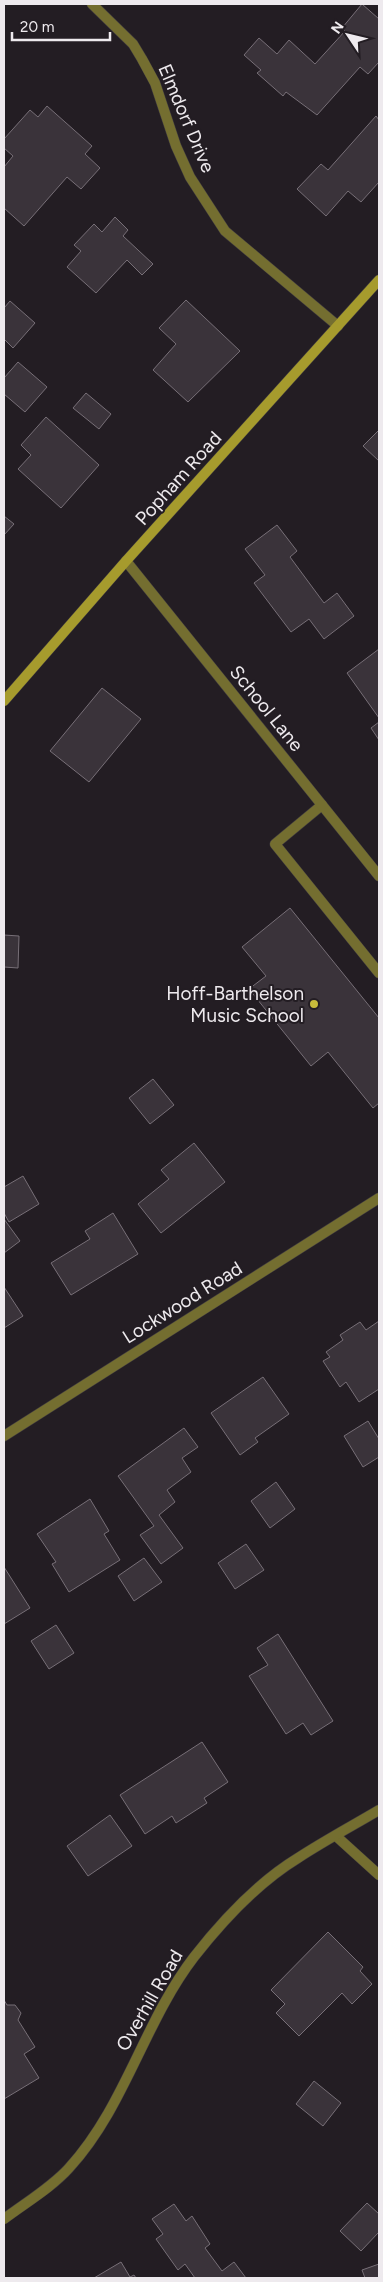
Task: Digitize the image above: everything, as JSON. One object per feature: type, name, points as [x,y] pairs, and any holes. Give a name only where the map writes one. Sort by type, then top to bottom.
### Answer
[{"type":"main road","name":"Popham Road","points":[[4,701],[126,561],[379,280]]},
{"type":"street","name":"Elmdorf Drive","points":[[92,4],[133,44],[142,59],[155,82],[176,146],[190,177],[226,231],[338,326]]},
{"type":"street","name":"School Lane","points":[[126,561],[379,876]]},
{"type":"street","points":[[322,805],[275,844],[379,973]]},
{"type":"street","name":"Lockwood Road","points":[[4,1436],[379,1198]]},
{"type":"street","name":"Overhill Road","points":[[4,2219],[68,2169],[90,2141],[111,2110],[170,1992],[194,1957],[226,1919],[253,1892],[296,1858],[379,1810]]},
{"type":"street","points":[[336,1836],[379,1875]]},
{"type":"building","points":[[362,4],[379,19],[379,62],[368,74],[360,67],[317,115],[286,92],[283,96],[257,73],[261,70],[244,55],[259,38],[277,54],[289,40],[315,64],[345,31],[342,28]]},
{"type":"building","points":[[47,106],[92,146],[85,154],[100,168],[81,189],[67,177],[24,226],[4,208],[4,167],[13,156],[4,148],[4,139],[30,110],[38,117]]},
{"type":"building","points":[[376,116],[379,120],[379,182],[361,202],[348,191],[326,216],[297,189],[321,164],[328,170]]},
{"type":"building","points":[[115,217],[128,230],[123,236],[153,264],[142,275],[127,260],[96,293],[67,267],[81,251],[74,245],[94,224],[102,232]]},
{"type":"building","points":[[186,300],[240,351],[188,402],[153,370],[176,344],[159,328]]},
{"type":"building","points":[[10,301],[35,323],[13,348],[4,339],[4,308]]},
{"type":"building","points":[[18,362],[47,387],[25,412],[4,394],[4,378]]},
{"type":"building","points":[[86,393],[111,414],[99,429],[73,408]]},
{"type":"building","points":[[46,417],[99,465],[61,508],[18,469],[31,455],[21,445]]},
{"type":"building","points":[[379,430],[379,461],[363,446]]},
{"type":"building","points":[[4,516],[14,524],[4,535]]},
{"type":"building","points":[[277,525],[297,551],[290,557],[324,603],[337,593],[354,616],[324,639],[309,619],[291,632],[254,583],[265,575],[245,549]]},
{"type":"building","points":[[379,649],[379,718],[347,673]]},
{"type":"building","points":[[102,688],[141,719],[89,782],[50,751]]},
{"type":"building","points":[[379,722],[379,740],[371,728]]},
{"type":"building","name":"Hoff-Barthelson Music School","points":[[290,908],[379,1018],[379,1103],[373,1108],[328,1052],[311,1066],[249,989],[266,976],[242,947]]},
{"type":"building","points":[[4,935],[19,936],[18,968],[4,967]]},
{"type":"building","points":[[153,1079],[174,1105],[150,1124],[129,1098]]},
{"type":"building","points":[[194,1143],[225,1182],[161,1233],[138,1204],[169,1179],[161,1170]]},
{"type":"building","points":[[23,1176],[39,1204],[9,1222],[4,1213],[4,1187]]},
{"type":"building","points":[[113,1213],[138,1254],[71,1295],[51,1263],[90,1239],[85,1231]]},
{"type":"building","points":[[4,1219],[20,1241],[4,1253]]},
{"type":"building","points":[[4,1287],[23,1316],[4,1328]]},
{"type":"building","points":[[379,1321],[379,1389],[359,1402],[346,1382],[340,1387],[323,1361],[330,1357],[326,1352],[343,1340],[340,1335],[360,1322],[366,1330]]},
{"type":"building","points":[[263,1377],[289,1414],[255,1438],[258,1442],[240,1455],[211,1413]]},
{"type":"building","points":[[368,1421],[379,1439],[379,1457],[363,1467],[344,1436]]},
{"type":"building","points":[[184,1428],[198,1447],[182,1458],[191,1472],[167,1490],[175,1502],[159,1515],[183,1548],[161,1564],[140,1535],[154,1526],[118,1476]]},
{"type":"building","points":[[276,1482],[295,1509],[270,1528],[251,1501]]},
{"type":"building","points":[[90,1499],[109,1531],[104,1534],[120,1560],[69,1592],[52,1564],[56,1562],[37,1534]]},
{"type":"building","points":[[246,1544],[264,1570],[235,1589],[218,1563]]},
{"type":"building","points":[[144,1558],[162,1582],[134,1601],[118,1576]]},
{"type":"building","points":[[4,1567],[30,1608],[4,1624]]},
{"type":"building","points":[[56,1625],[74,1653],[49,1669],[31,1641]]},
{"type":"building","points":[[278,1634],[333,1721],[311,1735],[303,1723],[286,1734],[249,1676],[268,1665],[257,1648]]},
{"type":"building","points":[[202,1742],[228,1782],[204,1798],[207,1803],[176,1823],[172,1816],[145,1834],[120,1795]]},
{"type":"building","points":[[110,1815],[132,1846],[88,1876],[67,1846]]},
{"type":"building","points":[[328,1932],[363,1967],[360,1971],[372,1984],[352,2004],[342,1993],[299,2036],[276,2013],[285,2004],[271,1990]]},
{"type":"building","points":[[4,2000],[7,2005],[15,2005],[21,2013],[18,2020],[35,2047],[24,2054],[39,2078],[4,2099]]},
{"type":"building","points":[[314,2081],[341,2103],[323,2126],[296,2104]]},
{"type":"building","points":[[367,2203],[379,2214],[379,2232],[361,2251],[340,2231]]},
{"type":"building","points":[[174,2204],[186,2221],[192,2216],[210,2244],[205,2248],[222,2271],[234,2262],[246,2278],[195,2278],[185,2264],[178,2270],[156,2239],[163,2234],[152,2219]]},
{"type":"building","points":[[121,2262],[130,2277],[134,2275],[136,2278],[94,2278]]},
{"type":"building","points":[[379,2264],[379,2278],[365,2278],[362,2270]]},
{"type":"place","name":"Hoff-Barthelson Music School","points":[[314,1004]]}]
